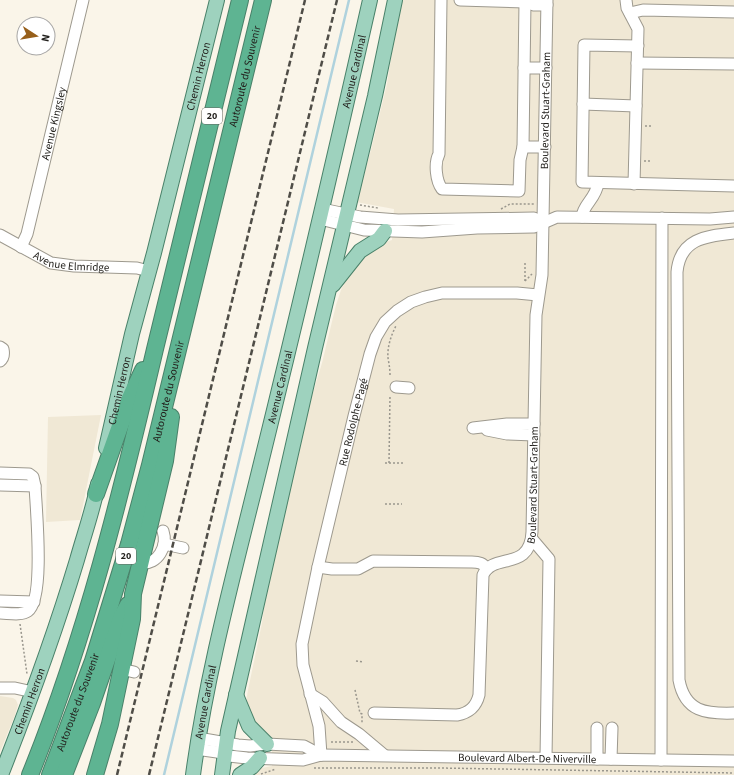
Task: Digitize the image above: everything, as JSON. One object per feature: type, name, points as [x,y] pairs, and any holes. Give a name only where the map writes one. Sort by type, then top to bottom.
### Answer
[{"type":"highway","name":"Autoroute du Souvenir","points":[[30,775],[59,697],[95,586],[117,507],[240,0]]},
{"type":"highway","name":"Autoroute du Souvenir","points":[[50,775],[86,680],[116,587],[142,497],[263,0]]},
{"type":"highway","points":[[96,775],[108,730],[128,670],[133,594],[165,461],[182,331]]},
{"type":"highway","points":[[96,494],[130,398],[158,339]]},
{"type":"highway","points":[[64,775],[97,689],[122,616],[133,594]]},
{"type":"main road","name":"Chemin Herron","points":[[0,775],[33,692],[55,629],[96,494],[116,402],[217,0]]},
{"type":"main road","name":"Avenue Cardinal","points":[[193,775],[197,743],[217,645],[321,214],[370,0]]},
{"type":"main road","points":[[222,775],[225,749],[236,695],[375,96],[394,0]]},
{"type":"main road","points":[[330,289],[360,251],[379,238],[385,231]]},
{"type":"main road","points":[[236,695],[249,726],[268,744]]},
{"type":"main road","points":[[240,775],[252,767],[260,758]]},
{"type":"street","name":"Avenue Kingsley","points":[[21,247],[27,234],[83,0]]},
{"type":"street","points":[[441,0],[439,154],[437,158],[438,183],[442,189],[519,191],[520,160],[523,148],[525,2]]},
{"type":"street","points":[[460,0],[525,2],[534,5],[547,2]]},
{"type":"street","points":[[626,0],[626,6],[638,29],[634,184]]},
{"type":"street","name":"Boulevard Stuart-Graham","points":[[544,222],[547,2]]},
{"type":"street","points":[[630,13],[643,10],[734,12]]},
{"type":"street","points":[[638,46],[584,45],[582,182],[734,186]]},
{"type":"street","points":[[637,63],[734,64]]},
{"type":"street","points":[[524,68],[546,68]]},
{"type":"street","points":[[583,104],[636,106]]},
{"type":"street","points":[[523,148],[545,148]]},
{"type":"street","points":[[582,217],[584,209],[596,192],[598,183]]},
{"type":"street","points":[[321,214],[346,220],[364,230],[432,232],[477,228],[534,227],[557,217],[710,219],[734,217]]},
{"type":"street","points":[[346,220],[370,218],[398,220],[534,218],[544,222]]},
{"type":"street","points":[[661,760],[662,218]]},
{"type":"street","points":[[538,294],[542,275],[544,222]]},
{"type":"street","points":[[734,233],[707,236],[696,240],[691,244],[680,258],[677,267],[677,280],[679,680],[681,690],[685,697],[696,708],[710,713],[734,713]]},
{"type":"street","name":"Avenue Elmridge","points":[[0,235],[45,261],[58,265],[137,268],[149,271]]},
{"type":"street","name":"Rue Rodolphe-Pagé","points":[[322,754],[318,726],[303,665],[302,644],[318,567],[370,354],[381,328],[390,316],[397,310],[411,302],[442,293],[517,292],[538,294]]},
{"type":"street","name":"Boulevard Stuart-Graham","points":[[487,569],[513,559],[526,552],[531,545],[536,315],[538,294]]},
{"type":"street","points":[[0,347],[3,349],[4,354],[2,360],[0,361]]},
{"type":"street","points":[[393,388],[409,388]]},
{"type":"street","points":[[477,428],[534,429]]},
{"type":"street","points":[[0,473],[29,474],[34,477],[38,547],[37,588],[32,607],[25,612],[0,613]]},
{"type":"street","points":[[0,485],[35,486]]},
{"type":"street","points":[[141,562],[149,563],[157,558],[164,544],[165,539],[163,531]]},
{"type":"street","points":[[532,539],[549,559],[546,758]]},
{"type":"street","points":[[164,544],[183,548]]},
{"type":"street","points":[[318,567],[332,569],[358,569],[373,561],[472,562],[481,563],[485,565],[487,569],[484,572],[482,580],[479,695],[473,707],[461,714],[374,713]]},
{"type":"street","points":[[0,601],[34,602]]},
{"type":"street","points":[[0,688],[15,688],[33,692]]},
{"type":"street","points":[[310,694],[323,702],[340,722],[359,734],[384,755]]},
{"type":"street","points":[[596,728],[597,759]]},
{"type":"street","points":[[611,759],[612,728]]},
{"type":"street","name":"Boulevard Albert-De Niverville","points":[[197,743],[225,749],[268,744],[304,746],[322,754]]},
{"type":"street","name":"Boulevard Albert-De Niverville","points":[[225,749],[235,757],[303,760],[322,754],[734,761]]},
{"type":"path","points":[[498,210],[510,204],[534,204]]},
{"type":"path","points":[[524,263],[525,281]]},
{"type":"path","points":[[390,375],[388,351],[392,334],[399,321]]},
{"type":"path","points":[[389,463],[393,388]]},
{"type":"path","points":[[385,463],[403,463]]},
{"type":"path","points":[[384,504],[402,504]]},
{"type":"path","points":[[20,618],[27,678]]},
{"type":"path","points":[[356,661],[363,662]]},
{"type":"path","points":[[355,690],[360,713],[362,714],[362,730]]},
{"type":"path","points":[[331,742],[358,742]]},
{"type":"path","name":"Boulevard Albert-De Niverville","points":[[356,767],[734,773]]},
{"type":"shaded area","points":[[402,0],[734,0],[734,775],[246,775],[257,769],[272,766],[272,738],[257,730],[246,702],[262,623],[270,565],[304,422],[322,363],[336,305],[347,277],[363,255],[383,243],[392,240],[394,209],[356,202],[371,150],[387,84]]},
{"type":"shaded area","points":[[101,415],[80,520],[46,522],[48,417]]},
{"type":"shaded area","points":[[0,696],[13,698],[16,700],[18,705],[0,752]]},
{"type":"waterway","points":[[164,775],[349,0]]},
{"type":"railway","points":[[117,775],[305,0]]},
{"type":"railway","points":[[149,775],[337,0]]}]
